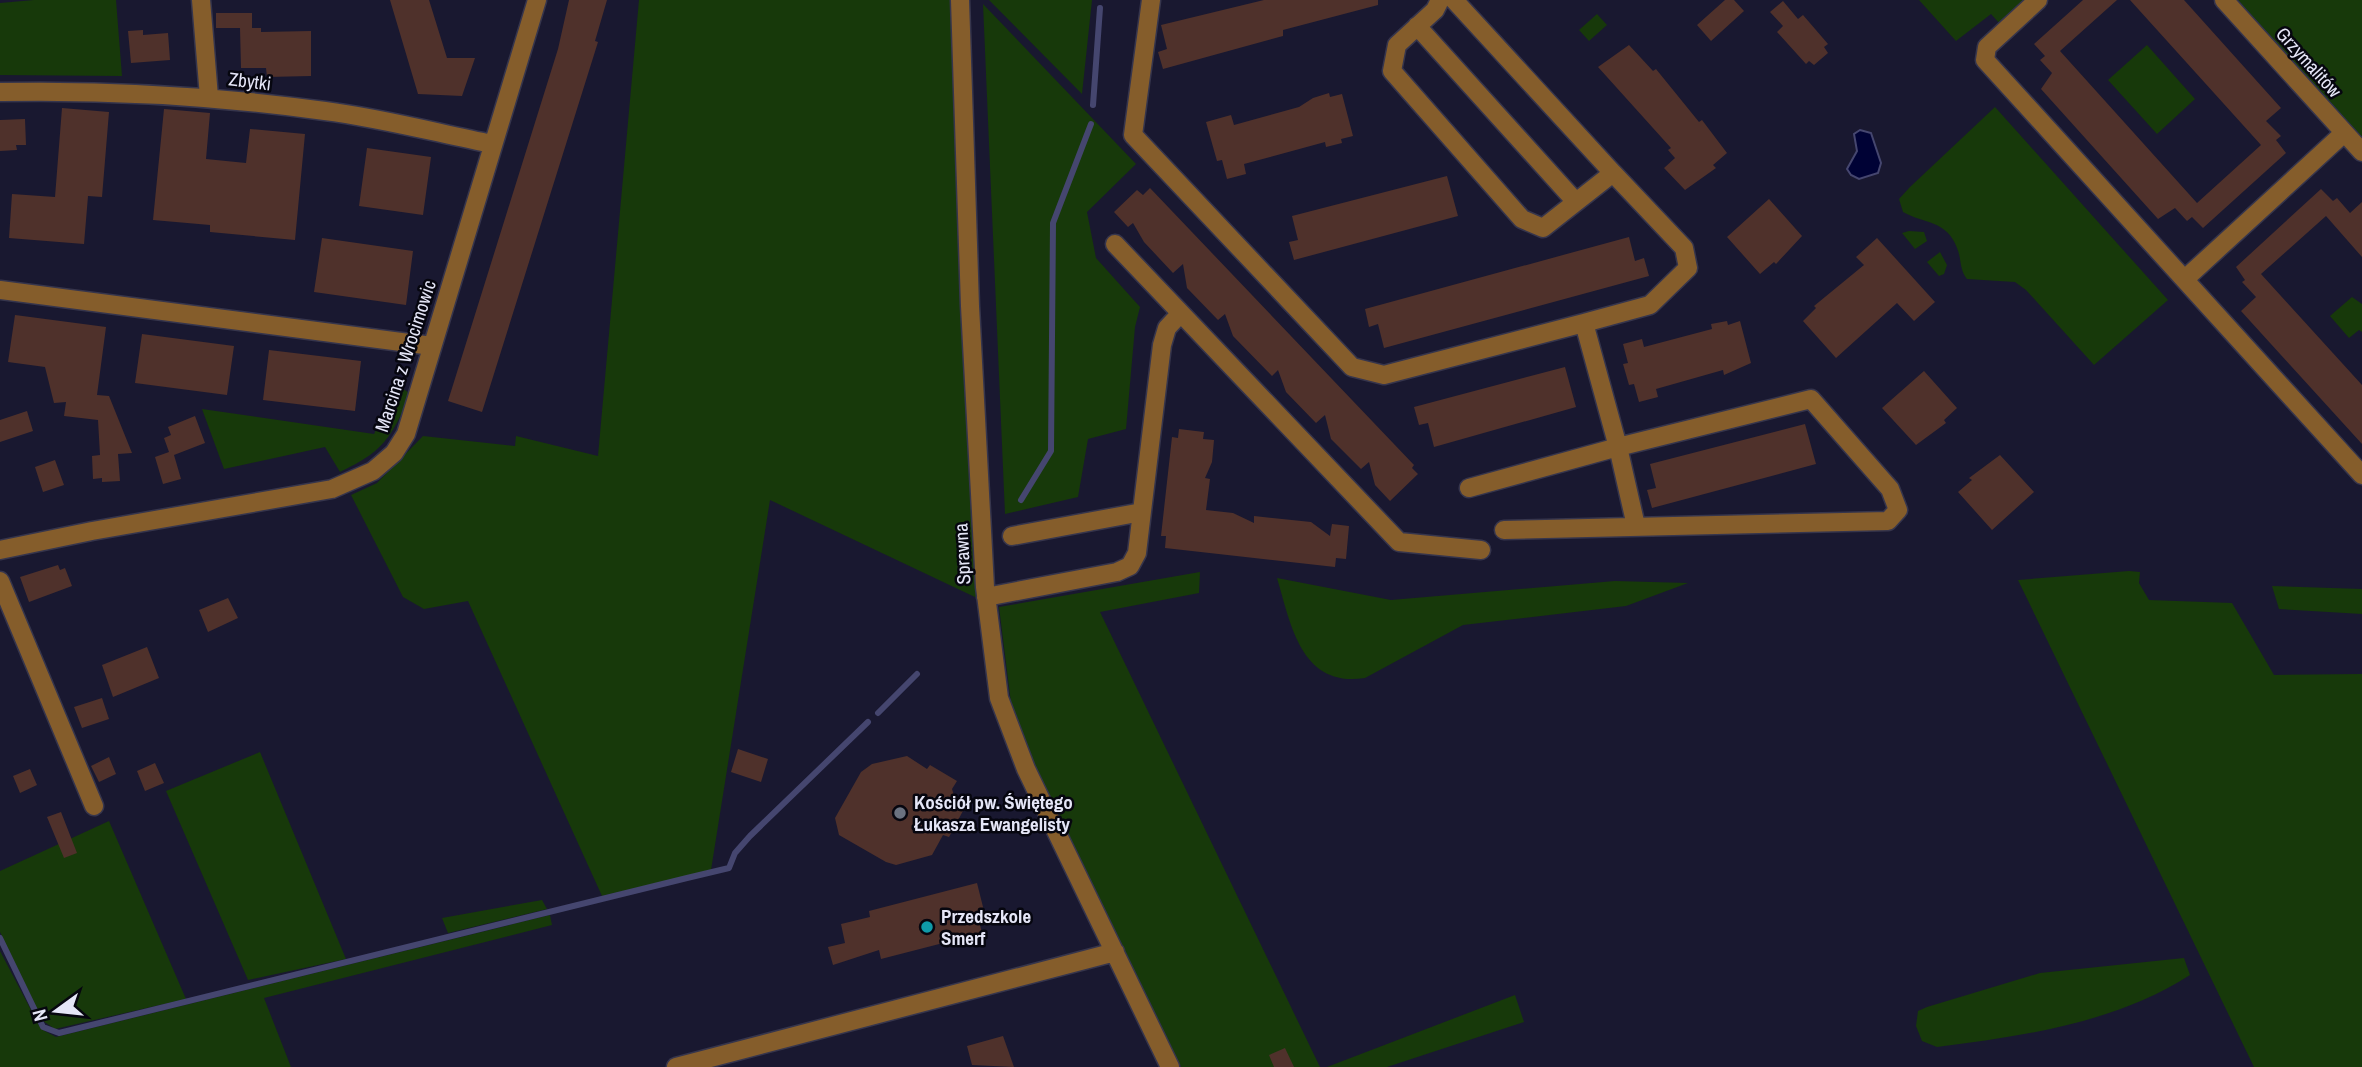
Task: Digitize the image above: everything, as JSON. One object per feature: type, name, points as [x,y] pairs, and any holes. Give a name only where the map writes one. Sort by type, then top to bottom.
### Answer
[{"type":"street","points":[[201,0],[209,97]]},
{"type":"street","name":"Marcina z Wrocimowic","points":[[0,550],[332,489],[357,480],[387,459],[402,442],[537,0]]},
{"type":"street","name":"Sprawna","points":[[960,0],[970,306],[986,597],[993,668],[1007,723],[1026,769],[1170,1067]]},
{"type":"street","points":[[1151,0],[1133,135],[1352,367],[1384,375],[1650,305],[1688,268],[1684,248],[1454,0]]},
{"type":"street","points":[[1440,0],[1435,10],[1397,45],[1392,71],[1522,219],[1543,228],[1613,173]]},
{"type":"street","points":[[2038,0],[1987,47],[1986,60],[2362,475]]},
{"type":"street","name":"Grzymalitów","points":[[2224,0],[2362,152]]},
{"type":"street","points":[[1417,26],[1576,202]]},
{"type":"street","name":"Zbytki","points":[[0,92],[86,91],[209,97],[327,111],[492,144]]},
{"type":"street","points":[[2185,279],[2344,132]]},
{"type":"street","points":[[1115,244],[1399,542],[1481,550]]},
{"type":"street","points":[[0,290],[432,346]]},
{"type":"street","points":[[986,597],[1117,572],[1130,566],[1137,553],[1162,345],[1167,328],[1180,314]]},
{"type":"street","points":[[1584,323],[1618,447],[1636,526]]},
{"type":"street","points":[[1469,488],[1618,447],[1811,399],[1890,489],[1898,510],[1888,521],[1504,530]]},
{"type":"street","points":[[1012,536],[1142,512]]},
{"type":"street","points":[[0,581],[94,806]]},
{"type":"street","points":[[676,1067],[1115,952]]},
{"type":"green space","points":[[34,0],[116,0],[122,76],[0,75],[0,3]]},
{"type":"green space","points":[[639,0],[951,0],[977,598],[770,500],[711,870],[602,896],[468,601],[424,609],[403,597],[351,495],[377,483],[423,436],[515,446],[516,436],[598,456]]},
{"type":"green space","points":[[989,0],[1092,0],[1082,94]]},
{"type":"green space","points":[[1919,0],[2026,0],[2000,24],[1991,14],[1956,41]]},
{"type":"green space","points":[[2238,0],[2362,0],[2362,137]]},
{"type":"green space","points":[[983,4],[1136,164],[1087,212],[1096,258],[1140,307],[1135,327],[1126,429],[1088,439],[1078,497],[1005,514]]},
{"type":"green space","points":[[1597,14],[1607,25],[1589,41],[1579,30]]},
{"type":"green space","points":[[2147,45],[2195,99],[2157,134],[2108,80]]},
{"type":"green space","points":[[1995,107],[2168,300],[2094,365],[2026,290],[2015,282],[1967,279],[1957,248],[1947,232],[1903,212],[1899,199]]},
{"type":"green space","points":[[1924,232],[1927,241],[1915,249],[1902,233]]},
{"type":"green space","points":[[1940,252],[1947,265],[1944,274],[1939,276],[1927,262]]},
{"type":"green space","points":[[2352,297],[2362,304],[2362,332],[2359,330],[2349,338],[2330,316]]},
{"type":"green space","points":[[397,385],[411,394],[398,422],[385,441],[368,457],[340,472],[325,447],[224,469],[202,409],[374,434]]},
{"type":"green space","points":[[1200,572],[1199,593],[1100,612],[1320,1067],[1181,1067],[1036,769],[1011,703],[999,607]]},
{"type":"green space","points":[[2140,572],[2139,583],[2149,600],[2232,603],[2274,675],[2362,674],[2362,1067],[2254,1067],[2018,580]]},
{"type":"green space","points":[[1277,578],[1391,600],[1615,581],[1688,583],[1626,606],[1463,625],[1365,678],[1343,679],[1326,673],[1313,663],[1302,649],[1294,633]]},
{"type":"green space","points":[[2272,586],[2362,589],[2362,614],[2279,609]]},
{"type":"green space","points":[[260,752],[346,959],[248,980],[166,791]]},
{"type":"green space","points":[[109,821],[186,999],[55,1029],[43,1021],[0,932],[0,871]]},
{"type":"green space","points":[[542,900],[547,909],[448,933],[442,918]]},
{"type":"green space","points":[[550,915],[552,925],[264,998],[291,1067],[0,1067],[0,951],[41,1029],[56,1037]]},
{"type":"green space","points":[[2184,958],[2190,975],[2131,1005],[2068,1025],[1937,1047],[1922,1041],[1916,1026],[1918,1011],[1927,1007],[2040,973]]},
{"type":"green space","points":[[1515,995],[1524,1022],[1387,1067],[1327,1067]]},
{"type":"shaded area","points":[[1860,130],[1871,133],[1881,163],[1878,173],[1859,179],[1847,169],[1857,151],[1854,134]]},
{"type":"building","points":[[390,0],[429,0],[447,58],[475,58],[462,96],[418,94]]},
{"type":"building","points":[[569,0],[607,0],[595,41],[598,42],[482,412],[448,401],[558,49]]},
{"type":"building","points":[[1264,0],[1378,0],[1378,5],[1283,30],[1283,36],[1163,69],[1158,52],[1167,49],[1161,25]]},
{"type":"building","points":[[1725,0],[1734,0],[1744,11],[1711,41],[1697,25]]},
{"type":"building","points":[[2083,0],[2117,0],[2060,51],[2197,203],[2261,145],[2130,0],[2184,0],[2281,108],[2266,121],[2281,136],[2276,140],[2286,153],[2203,228],[2192,217],[2187,221],[2175,208],[2158,219],[2041,89],[2052,73],[2040,60],[2045,56],[2034,44]]},
{"type":"building","points":[[1783,1],[1798,19],[1803,15],[1828,44],[1824,47],[1828,53],[1814,65],[1809,61],[1806,64],[1777,32],[1783,26],[1770,12]]},
{"type":"building","points":[[216,13],[252,13],[252,28],[216,28]]},
{"type":"building","points":[[240,28],[261,28],[261,32],[311,31],[311,76],[267,77],[266,68],[241,68]]},
{"type":"building","points":[[143,30],[143,35],[168,33],[170,60],[131,63],[128,31]]},
{"type":"building","points":[[1629,45],[1653,71],[1656,69],[1699,122],[1702,120],[1727,153],[1713,165],[1716,168],[1685,190],[1664,168],[1675,158],[1668,150],[1671,148],[1598,67]]},
{"type":"building","points":[[1329,93],[1330,97],[1342,94],[1353,136],[1341,139],[1342,143],[1326,147],[1325,142],[1244,164],[1246,174],[1227,179],[1222,160],[1217,161],[1206,122],[1231,115],[1234,125],[1299,107],[1313,98]]},
{"type":"building","points":[[62,108],[109,112],[102,197],[88,196],[84,244],[9,238],[12,194],[55,197]]},
{"type":"building","points":[[164,109],[210,113],[206,159],[246,163],[250,129],[305,134],[295,240],[210,232],[210,225],[153,220]]},
{"type":"building","points":[[25,119],[26,145],[16,145],[17,150],[0,151],[0,120]]},
{"type":"building","points":[[367,148],[431,157],[423,215],[359,206]]},
{"type":"building","points":[[1447,176],[1458,216],[1294,260],[1289,242],[1298,240],[1292,216]]},
{"type":"building","points":[[1150,188],[1414,465],[1412,468],[1418,474],[1390,501],[1375,485],[1369,462],[1361,469],[1331,439],[1325,415],[1316,423],[1286,392],[1278,370],[1272,376],[1233,336],[1225,314],[1218,320],[1187,288],[1183,264],[1173,273],[1144,242],[1133,223],[1128,227],[1114,212],[1137,190],[1143,195]]},
{"type":"building","points":[[2321,189],[2333,201],[2337,198],[2350,213],[2362,202],[2362,257],[2326,216],[2261,274],[2362,385],[2362,444],[2241,311],[2256,297],[2242,282],[2245,280],[2236,267]]},
{"type":"building","points":[[1769,199],[1802,236],[1776,264],[1774,262],[1760,274],[1727,237]]},
{"type":"building","points":[[1629,237],[1635,261],[1644,258],[1649,276],[1384,348],[1378,324],[1369,327],[1365,309]]},
{"type":"building","points":[[322,238],[413,251],[406,305],[314,292]]},
{"type":"building","points":[[1877,238],[1935,302],[1914,321],[1897,303],[1836,358],[1803,321],[1816,308],[1814,306],[1864,265],[1856,257]]},
{"type":"building","points":[[15,315],[106,327],[97,395],[109,396],[132,453],[118,454],[120,481],[102,482],[102,478],[93,479],[92,456],[100,455],[98,420],[64,416],[66,402],[54,403],[45,367],[8,362]]},
{"type":"building","points":[[1727,321],[1728,325],[1740,321],[1751,363],[1724,375],[1723,370],[1656,389],[1658,397],[1639,402],[1634,384],[1629,385],[1623,364],[1628,363],[1623,344],[1642,339],[1644,347],[1712,329],[1711,324]]},
{"type":"building","points":[[142,334],[234,346],[227,395],[135,383]]},
{"type":"building","points":[[269,350],[361,361],[355,411],[263,400]]},
{"type":"building","points":[[1565,367],[1576,407],[1434,447],[1428,423],[1419,425],[1414,407]]},
{"type":"building","points":[[1924,371],[1957,408],[1944,420],[1946,423],[1916,445],[1882,408]]},
{"type":"building","points":[[27,411],[33,431],[0,442],[0,420]]},
{"type":"building","points":[[195,416],[205,443],[174,455],[181,479],[163,484],[155,457],[169,452],[164,438],[171,435],[168,427]]},
{"type":"building","points":[[1805,424],[1816,464],[1652,508],[1647,490],[1656,488],[1650,464]]},
{"type":"building","points":[[1179,429],[1204,432],[1203,439],[1214,440],[1212,462],[1205,478],[1210,479],[1206,510],[1233,513],[1254,523],[1254,516],[1311,522],[1330,536],[1332,524],[1349,526],[1346,559],[1336,558],[1335,567],[1165,548],[1166,536],[1161,536],[1172,437],[1178,438]]},
{"type":"building","points":[[2000,455],[2034,492],[1992,530],[1958,492],[1972,480],[1969,478]]},
{"type":"building","points":[[55,460],[64,485],[43,492],[35,467]]},
{"type":"building","points":[[58,565],[60,570],[65,568],[72,586],[29,602],[20,577]]},
{"type":"building","points":[[228,598],[238,618],[208,632],[199,610]]},
{"type":"building","points":[[147,647],[159,678],[113,697],[102,665]]},
{"type":"building","points":[[102,698],[109,719],[82,728],[74,707]]},
{"type":"building","points":[[738,749],[768,759],[761,782],[731,772]]},
{"type":"building","name":"Kościół pw. Świętego Łukasza Ewangelisty","points":[[907,756],[927,769],[930,765],[957,781],[952,789],[957,805],[964,809],[949,837],[943,835],[932,855],[896,865],[839,835],[835,818],[861,772],[872,764]]},
{"type":"building","points":[[109,757],[116,774],[99,782],[91,766]]},
{"type":"building","points":[[155,763],[164,783],[145,791],[137,771]]},
{"type":"building","points":[[30,769],[37,785],[20,793],[13,776]]},
{"type":"building","points":[[61,812],[77,853],[64,858],[47,817]]},
{"type":"building","name":"Przedszkole Smerf","points":[[977,883],[986,919],[979,921],[982,933],[881,959],[879,950],[833,965],[828,947],[845,943],[841,924],[870,917],[869,911]]},
{"type":"building","points":[[1003,1036],[1014,1067],[972,1065],[967,1046]]},
{"type":"building","points":[[1285,1048],[1294,1067],[1274,1067],[1269,1055]]},
{"type":"waterway","points":[[1093,105],[1100,8]]},
{"type":"waterway","points":[[1021,500],[1051,451],[1053,223],[1091,124]]},
{"type":"waterway","points":[[878,713],[917,674]]},
{"type":"waterway","points":[[0,938],[43,1027],[59,1033],[729,868],[735,853],[750,836],[868,722]]},
{"type":"place","name":"Kościół pw. Świętego Łukasza Ewangelisty","points":[[900,813]]},
{"type":"place","name":"Przedszkole Smerf","points":[[927,927]]}]
